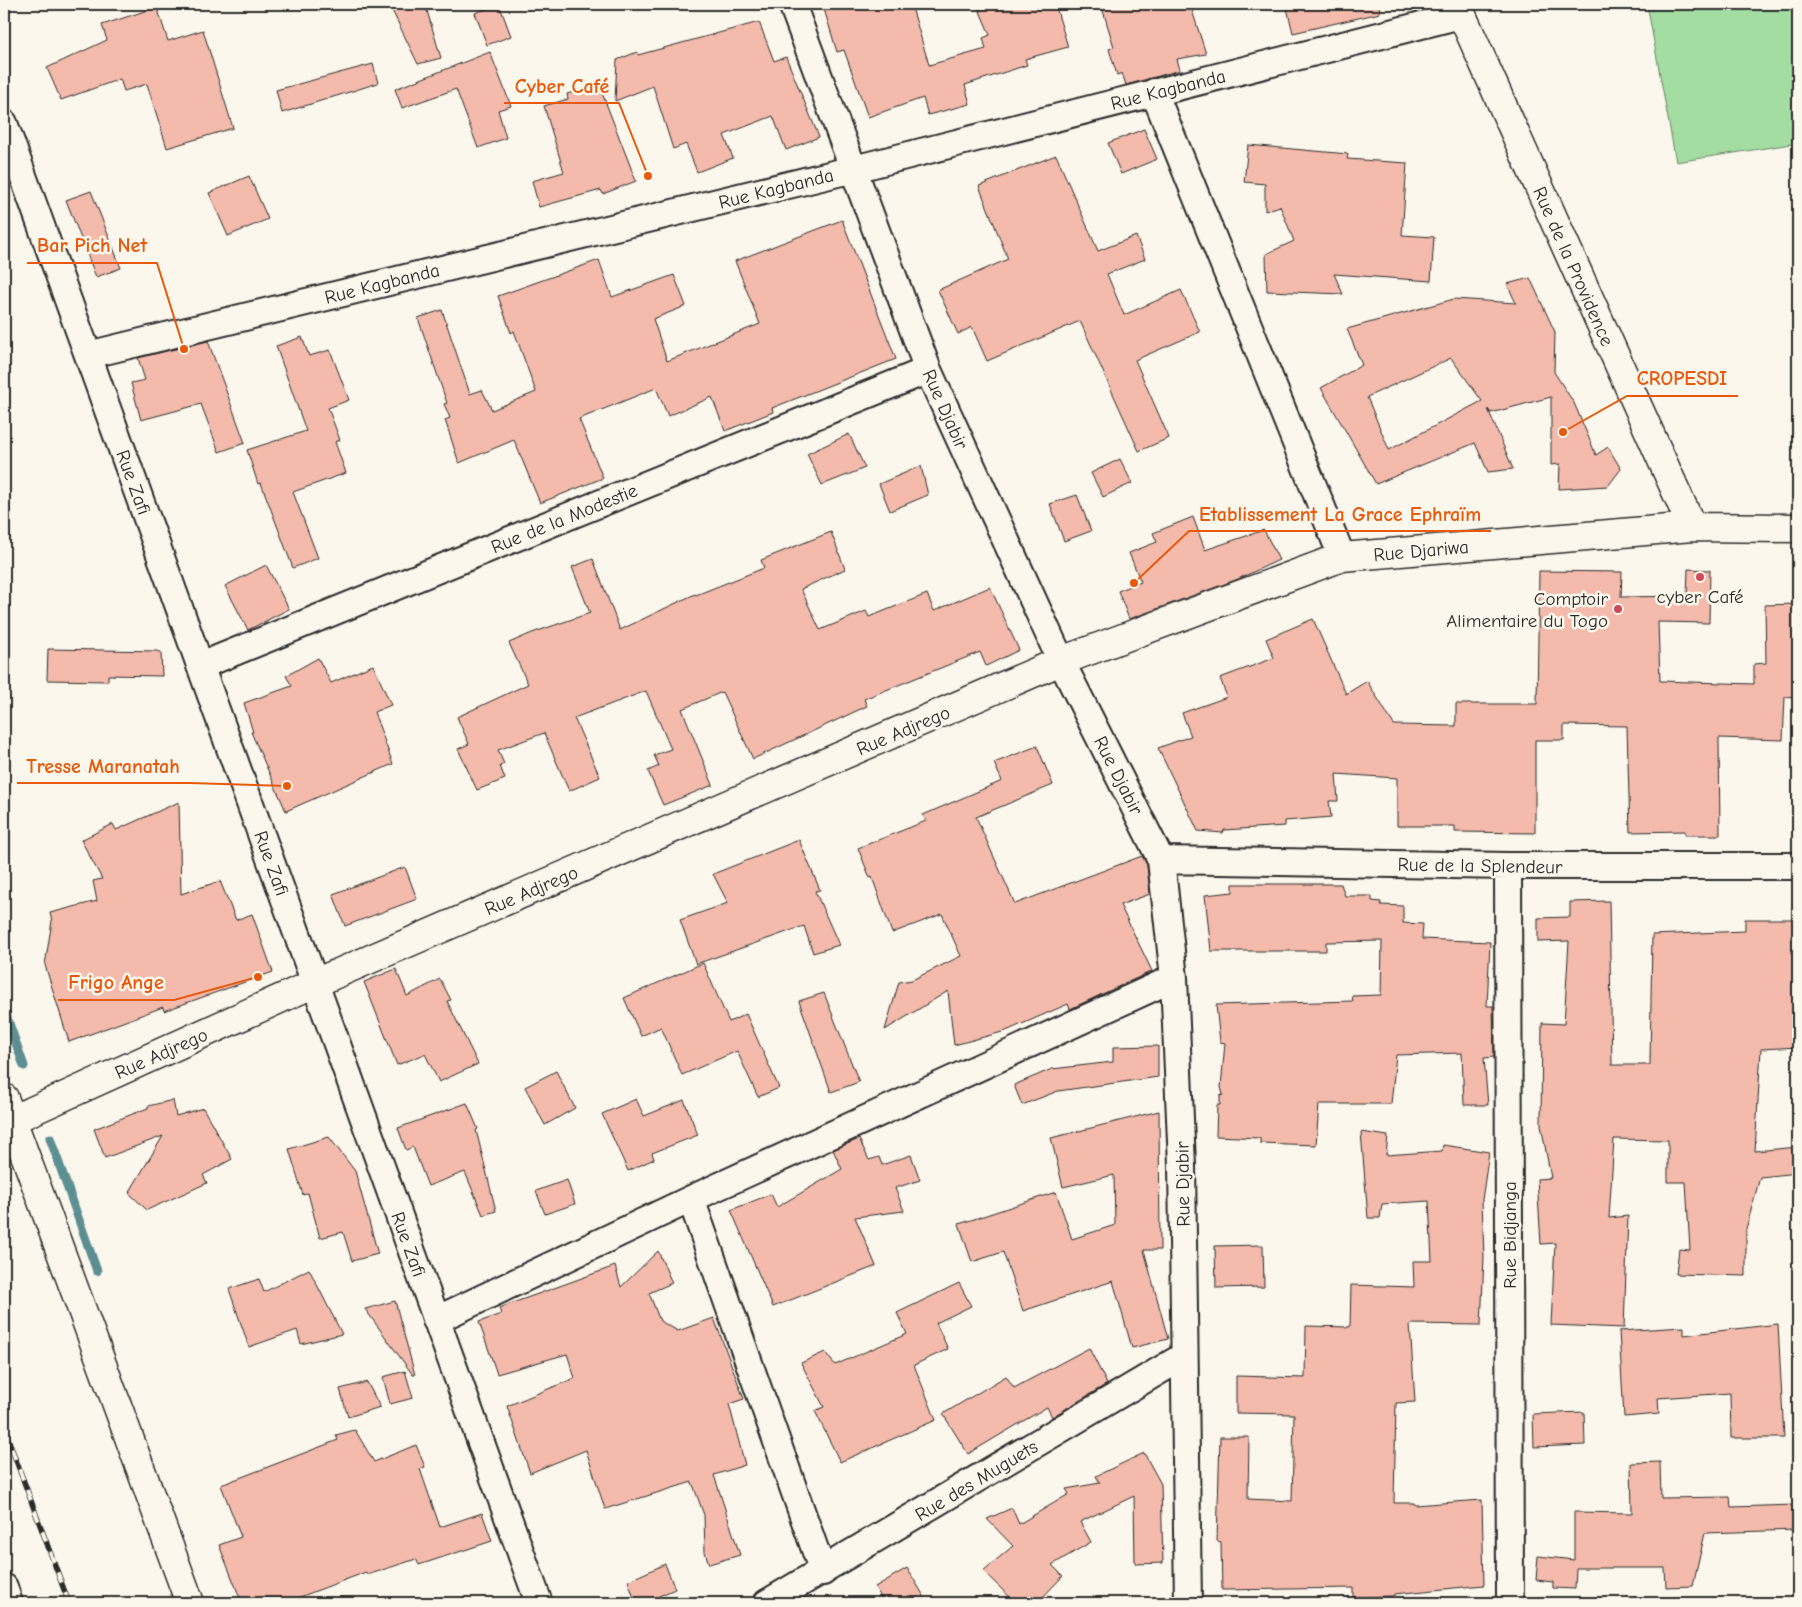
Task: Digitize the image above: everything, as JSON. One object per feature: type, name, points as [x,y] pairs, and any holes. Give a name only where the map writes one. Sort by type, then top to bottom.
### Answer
[{"type":"street","name":"Rue Djabir","points":[[792,4],[928,370],[1061,662],[1161,860],[1174,978],[1182,1165],[1188,1603]]},
{"type":"street","name":"Rue Kagbanda","points":[[88,355],[854,169],[1154,92],[1459,10]]},
{"type":"street","name":"Rue de la Providence","points":[[1459,10],[1692,527]]},
{"type":"street","points":[[1154,92],[1342,557]]},
{"type":"street","name":"Rue Zafi","points":[[4,123],[10,161],[88,355],[539,1603]]},
{"type":"street","name":"Rue de la Modestie","points":[[200,666],[928,370]]},
{"type":"street","name":"Rue Djariwa","points":[[1061,662],[1342,557],[1692,527],[1798,528]]},
{"type":"street","name":"Rue Adjrego","points":[[6,1114],[1061,662]]},
{"type":"street","name":"Rue de la Splendeur","points":[[1161,860],[1508,866],[1798,866]]},
{"type":"street","name":"Rue Bidjanga","points":[[1508,866],[1510,1603]]},
{"type":"street","points":[[436,1320],[691,1199],[1174,978]]},
{"type":"street","points":[[6,1114],[190,1603]]},
{"type":"street","points":[[691,1199],[823,1572]]},
{"type":"street","name":"Rue des Muguets","points":[[767,1603],[823,1572],[1184,1356]]},
{"type":"street","points":[[4,1587],[9,1603]]},
{"type":"green space","points":[[1647,4],[1798,4],[1798,143],[1676,162]]},
{"type":"building","points":[[389,4],[425,4],[441,58],[418,64]]},
{"type":"building","points":[[499,4],[511,36],[487,45],[475,13]]},
{"type":"building","points":[[841,4],[911,4],[929,65],[986,49],[983,38],[990,35],[979,9],[992,4],[1055,4],[1068,47],[1025,59],[1027,65],[965,85],[970,104],[928,115],[923,98],[868,117],[844,50],[837,52],[824,9]]},
{"type":"building","points":[[1101,4],[1190,4],[1206,54],[1177,59],[1180,70],[1126,85],[1122,73],[1117,75],[1109,49],[1114,47]]},
{"type":"building","points":[[1286,4],[1379,4],[1380,13],[1293,33]]},
{"type":"building","points":[[157,7],[168,41],[203,30],[233,128],[167,148],[147,84],[124,91],[120,79],[61,100],[47,68],[107,40],[102,25]]},
{"type":"building","points":[[759,22],[774,61],[786,57],[819,137],[786,150],[773,116],[724,135],[733,158],[697,172],[686,144],[673,149],[653,86],[615,101],[617,60],[637,52],[638,55]]},
{"type":"building","points":[[490,52],[511,106],[498,110],[506,138],[478,148],[456,89],[402,108],[395,89]]},
{"type":"building","points":[[373,64],[378,83],[282,113],[276,90]]},
{"type":"building","points":[[599,85],[636,181],[603,194],[601,190],[539,207],[532,181],[564,172],[544,106],[568,99],[567,94]]},
{"type":"building","points":[[1144,129],[1157,159],[1121,174],[1108,143]]},
{"type":"building","points":[[1248,145],[1348,154],[1347,159],[1407,163],[1402,235],[1434,237],[1431,281],[1334,274],[1343,294],[1267,291],[1266,254],[1294,241],[1280,206],[1265,211],[1265,184],[1244,182]]},
{"type":"building","points":[[1056,155],[1098,251],[1136,236],[1145,259],[1107,274],[1124,315],[1181,290],[1200,332],[1135,360],[1169,438],[1139,451],[1080,321],[987,361],[972,327],[958,334],[938,290],[1008,259],[979,186]]},
{"type":"building","points":[[249,176],[268,219],[228,236],[209,193]]},
{"type":"building","points":[[91,191],[121,268],[96,277],[66,200]]},
{"type":"building","points":[[842,220],[896,359],[772,408],[773,412],[725,431],[712,397],[668,416],[656,388],[579,419],[603,478],[540,503],[514,440],[459,463],[445,420],[450,418],[444,404],[447,403],[418,318],[442,310],[470,394],[482,390],[492,410],[536,392],[514,331],[511,333],[498,296],[599,260],[612,297],[674,275],[686,306],[653,319],[667,361],[760,324],[735,261]]},
{"type":"building","points":[[1530,278],[1555,332],[1554,372],[1574,403],[1596,455],[1608,447],[1621,469],[1608,486],[1559,489],[1560,464],[1551,465],[1551,397],[1491,413],[1488,409],[1513,469],[1488,472],[1475,443],[1376,484],[1321,388],[1362,365],[1347,329],[1454,299],[1516,303],[1507,284]],"holes":[[[1451,358],[1482,401],[1389,450],[1367,397]]]},
{"type":"building","points":[[302,337],[309,356],[330,350],[349,400],[328,408],[340,440],[335,442],[346,473],[293,492],[318,558],[293,568],[261,483],[258,484],[247,450],[306,431],[276,346]]},
{"type":"building","points":[[208,341],[245,443],[219,452],[201,404],[141,420],[131,383],[145,380],[138,358]]},
{"type":"building","points":[[849,434],[865,468],[822,485],[807,454]]},
{"type":"building","points":[[1120,459],[1132,483],[1103,497],[1091,473]]},
{"type":"building","points":[[921,466],[928,495],[890,511],[879,484]]},
{"type":"building","points":[[1077,495],[1091,531],[1064,541],[1050,504]]},
{"type":"building","points":[[1193,517],[1205,550],[1264,530],[1279,560],[1238,579],[1129,619],[1118,591],[1141,582],[1129,553],[1157,542],[1153,533]]},
{"type":"building","points":[[831,532],[845,569],[801,589],[820,630],[866,611],[869,617],[927,594],[934,611],[990,587],[1019,650],[986,666],[980,652],[864,699],[867,706],[753,759],[722,692],[682,709],[713,785],[663,805],[648,771],[659,766],[654,755],[671,749],[646,691],[574,718],[600,777],[569,791],[544,733],[498,750],[504,764],[500,766],[505,779],[477,790],[458,749],[469,744],[457,717],[528,684],[509,643],[590,613],[572,567],[593,559],[620,630],[695,594],[764,568],[761,560]]},
{"type":"building","points":[[266,565],[289,609],[248,630],[225,586]]},
{"type":"building","points":[[1688,569],[1710,570],[1709,623],[1658,622],[1660,681],[1754,684],[1754,664],[1766,663],[1765,605],[1798,604],[1798,696],[1785,697],[1783,740],[1719,738],[1720,835],[1685,835],[1685,831],[1630,832],[1627,726],[1564,725],[1564,740],[1535,740],[1535,833],[1455,832],[1455,826],[1397,826],[1397,778],[1336,774],[1338,801],[1329,801],[1331,817],[1285,821],[1285,826],[1224,830],[1223,833],[1198,831],[1158,748],[1191,736],[1182,713],[1227,697],[1220,678],[1274,658],[1266,639],[1313,619],[1346,694],[1367,681],[1394,725],[1456,726],[1456,704],[1537,704],[1539,571],[1622,572],[1621,597],[1687,596]]},
{"type":"building","points":[[48,649],[157,651],[161,652],[162,676],[108,675],[108,681],[47,680]]},
{"type":"building","points":[[318,658],[331,683],[373,665],[391,705],[374,712],[393,764],[286,811],[251,732],[253,732],[244,703],[292,686],[286,676]]},
{"type":"building","points":[[1037,746],[1053,785],[976,817],[1015,904],[1142,856],[1147,865],[1150,894],[1120,905],[1152,971],[1070,1009],[1068,1004],[1006,1031],[954,1045],[948,991],[885,1030],[899,982],[912,980],[961,956],[942,914],[892,933],[872,877],[870,878],[858,848],[926,821],[923,815],[1002,781],[994,763]]},
{"type":"building","points":[[179,802],[181,894],[220,881],[236,920],[252,914],[273,972],[164,1011],[163,1007],[69,1042],[45,965],[52,921],[50,913],[97,901],[93,881],[102,879],[81,840],[113,824],[116,830]]},
{"type":"building","points":[[799,840],[820,890],[815,891],[839,945],[813,953],[804,926],[696,964],[680,920],[728,903],[713,874]]},
{"type":"building","points":[[405,867],[417,899],[345,926],[333,894]]},
{"type":"building","points":[[1233,884],[1341,884],[1345,896],[1372,896],[1372,901],[1381,902],[1381,905],[1403,906],[1403,923],[1423,924],[1422,939],[1490,942],[1487,1006],[1493,1006],[1494,1057],[1484,1058],[1488,1105],[1464,1105],[1462,1053],[1396,1055],[1391,1104],[1319,1104],[1316,1145],[1260,1143],[1260,1138],[1216,1136],[1217,1105],[1220,1105],[1220,1096],[1223,1095],[1221,1087],[1225,1043],[1220,1042],[1216,1005],[1353,1001],[1352,996],[1381,995],[1382,941],[1326,942],[1326,951],[1211,951],[1205,895],[1233,892]]},
{"type":"building","points":[[1609,901],[1612,1065],[1650,1065],[1652,935],[1745,931],[1745,919],[1798,919],[1798,1047],[1761,1049],[1755,1151],[1798,1147],[1798,1173],[1760,1177],[1746,1229],[1746,1276],[1676,1274],[1679,1249],[1690,1250],[1686,1182],[1668,1182],[1668,1140],[1614,1139],[1609,1218],[1628,1216],[1624,1328],[1551,1325],[1555,1243],[1541,1244],[1537,1179],[1551,1178],[1541,1125],[1542,1023],[1564,1024],[1569,941],[1538,942],[1538,918],[1570,917],[1570,902]]},
{"type":"building","points":[[703,963],[729,1022],[746,1014],[779,1088],[758,1097],[737,1051],[682,1075],[661,1027],[641,1036],[624,998]]},
{"type":"building","points":[[396,969],[407,996],[440,979],[451,1000],[447,1001],[478,1064],[439,1082],[425,1054],[397,1065],[364,982]]},
{"type":"building","points":[[824,993],[859,1082],[831,1092],[799,1001]]},
{"type":"building","points":[[1158,1046],[1158,1077],[1058,1091],[1022,1105],[1014,1085],[1052,1069],[1113,1062],[1113,1047]]},
{"type":"building","points":[[556,1071],[575,1108],[545,1125],[525,1087]]},
{"type":"building","points":[[636,1099],[644,1116],[684,1100],[698,1135],[652,1153],[654,1159],[628,1171],[602,1114]]},
{"type":"building","points":[[173,1100],[176,1116],[203,1108],[232,1159],[203,1175],[207,1183],[147,1210],[129,1193],[163,1136],[105,1158],[94,1129],[148,1108],[148,1106]]},
{"type":"building","points":[[467,1103],[478,1129],[476,1130],[496,1211],[483,1215],[465,1172],[428,1186],[413,1147],[406,1150],[398,1128]]},
{"type":"building","points":[[1159,1111],[1160,1250],[1144,1250],[1168,1339],[1132,1348],[1113,1281],[1023,1311],[1003,1252],[972,1262],[959,1224],[1056,1192],[1072,1239],[1115,1225],[1114,1175],[1063,1187],[1051,1138]]},
{"type":"building","points":[[1361,1132],[1388,1136],[1386,1155],[1442,1151],[1443,1145],[1489,1152],[1482,1200],[1484,1257],[1481,1325],[1410,1324],[1415,1402],[1396,1403],[1394,1503],[1414,1503],[1415,1505],[1482,1500],[1484,1585],[1394,1594],[1394,1596],[1353,1597],[1353,1588],[1222,1590],[1221,1542],[1217,1541],[1220,1437],[1249,1437],[1248,1499],[1292,1501],[1294,1414],[1236,1413],[1236,1376],[1305,1378],[1306,1326],[1350,1327],[1351,1285],[1414,1287],[1413,1261],[1432,1261],[1429,1201],[1382,1204],[1380,1218],[1368,1218]]},
{"type":"building","points":[[329,1137],[355,1171],[378,1254],[352,1261],[343,1232],[320,1238],[308,1193],[303,1195],[289,1149]]},
{"type":"building","points":[[859,1139],[869,1160],[879,1157],[882,1165],[911,1155],[920,1180],[895,1188],[904,1211],[855,1217],[876,1266],[773,1307],[731,1210],[771,1194],[777,1207],[842,1169],[833,1150]]},
{"type":"building","points":[[567,1180],[575,1204],[545,1214],[536,1191]]},
{"type":"building","points":[[1263,1245],[1264,1287],[1216,1288],[1215,1246]]},
{"type":"building","points":[[658,1251],[672,1283],[649,1293],[660,1321],[678,1331],[714,1318],[744,1399],[729,1404],[745,1465],[714,1475],[740,1555],[709,1564],[705,1552],[704,1515],[692,1482],[605,1509],[586,1450],[530,1473],[507,1406],[575,1378],[567,1354],[497,1374],[479,1322],[501,1314],[499,1308],[615,1266],[621,1287]]},
{"type":"building","points":[[309,1269],[342,1334],[301,1344],[297,1330],[249,1347],[229,1289],[259,1279],[264,1292]]},
{"type":"building","points":[[959,1283],[971,1306],[936,1323],[948,1349],[914,1365],[936,1420],[840,1462],[815,1411],[824,1407],[801,1363],[825,1352],[835,1365],[907,1334],[897,1313]]},
{"type":"building","points":[[395,1301],[415,1375],[413,1375],[365,1309]]},
{"type":"building","points":[[1778,1324],[1784,1438],[1731,1438],[1730,1393],[1658,1398],[1659,1414],[1624,1417],[1619,1331],[1684,1327],[1684,1335]]},
{"type":"building","points":[[1089,1348],[1107,1384],[1052,1417],[1047,1407],[968,1454],[943,1414],[1006,1376],[1014,1388]]},
{"type":"building","points":[[405,1371],[413,1398],[390,1404],[383,1377]]},
{"type":"building","points":[[367,1382],[380,1407],[348,1417],[340,1389]]},
{"type":"building","points":[[1584,1412],[1585,1445],[1534,1447],[1533,1414]]},
{"type":"building","points":[[355,1430],[374,1462],[416,1445],[425,1467],[420,1469],[440,1527],[482,1513],[492,1541],[419,1565],[416,1559],[367,1575],[366,1572],[284,1603],[242,1603],[219,1545],[241,1537],[221,1485],[338,1440],[336,1435]]},
{"type":"building","points":[[1144,1453],[1161,1484],[1163,1563],[1135,1564],[1134,1496],[1080,1522],[1091,1542],[1052,1565],[1063,1576],[1037,1603],[1016,1603],[983,1571],[1013,1546],[987,1519],[1012,1508],[1019,1524],[1069,1494],[1066,1489],[1100,1483],[1096,1476]]},
{"type":"building","points":[[1660,1462],[1661,1498],[1730,1497],[1731,1507],[1796,1505],[1797,1530],[1705,1533],[1693,1586],[1666,1587],[1665,1568],[1576,1568],[1575,1589],[1553,1588],[1553,1582],[1536,1580],[1538,1556],[1574,1560],[1574,1512],[1632,1513],[1631,1463]]},
{"type":"building","points":[[665,1564],[675,1589],[643,1603],[636,1603],[628,1581]]},
{"type":"building","points":[[907,1568],[928,1603],[884,1603],[875,1587]]},
{"type":"waterway","points":[[4,1009],[24,1066]]},
{"type":"waterway","points":[[50,1138],[97,1271]]},
{"type":"railway","points":[[4,1428],[69,1603]]},
{"type":"place","name":"Cyber Café","points":[[648,176]]},
{"type":"place","name":"Bar Pich Net","points":[[184,349]]},
{"type":"place","name":"CROPESDI","points":[[1563,432]]},
{"type":"place","name":"cyber Café","points":[[1700,577]]},
{"type":"place","name":"Etablissement La Grace Ephraïm","points":[[1134,583]]},
{"type":"place","name":"Comptoir Alimentaire du Togo","points":[[1618,609]]},
{"type":"place","name":"Tresse Maranatah","points":[[287,786]]},
{"type":"place","name":"Frigo Ange","points":[[258,977]]}]
